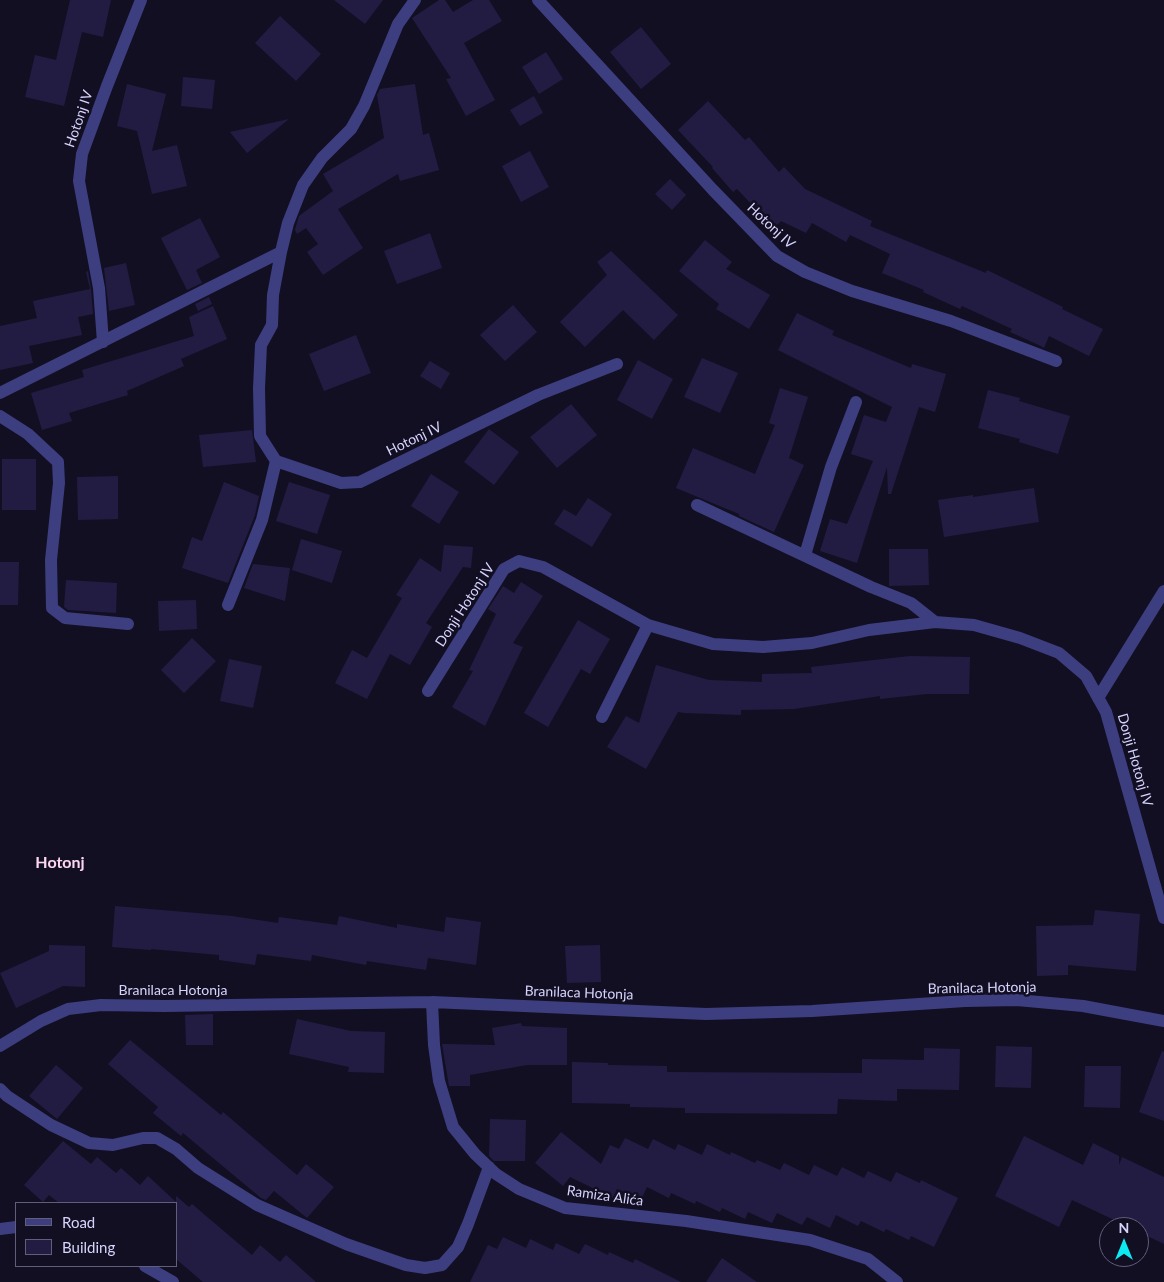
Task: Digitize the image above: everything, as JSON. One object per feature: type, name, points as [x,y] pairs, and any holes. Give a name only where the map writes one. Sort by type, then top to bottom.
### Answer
[{"type":"street","name":"Hotonj IV","points":[[103,342],[100,288],[79,181],[82,154],[141,0]]},
{"type":"street","points":[[228,605],[262,520],[276,461],[260,436],[259,388],[261,345],[272,324],[273,295],[288,223],[303,185],[322,158],[351,129],[364,106],[398,24],[415,0]]},
{"type":"street","name":"Hotonj IV","points":[[538,0],[713,190],[777,256],[804,272],[852,291],[951,321],[1056,362]]},
{"type":"street","points":[[0,393],[281,252]]},
{"type":"street","name":"Hotonj IV","points":[[276,461],[341,483],[360,482],[538,395],[617,364]]},
{"type":"street","points":[[805,555],[831,466],[856,402]]},
{"type":"street","points":[[0,416],[28,434],[58,462],[59,483],[51,560],[52,608],[65,618],[128,624]]},
{"type":"street","points":[[697,505],[911,604],[935,622]]},
{"type":"street","name":"Donji Hotonj IV","points":[[428,691],[504,569],[519,562],[543,567],[648,625],[713,644],[764,647],[812,643],[869,630],[935,622],[974,625],[1020,638],[1059,652],[1086,676],[1106,712],[1164,918]]},
{"type":"street","points":[[1098,698],[1164,591]]},
{"type":"street","points":[[602,717],[648,625]]},
{"type":"street","name":"Branilaca Hotonja","points":[[0,1046],[41,1021],[68,1009],[101,1005],[164,1006],[432,1002],[706,1014],[812,1011],[965,1001],[1017,1000],[1083,1006],[1164,1021]]},
{"type":"street","name":"Ramiza Alića","points":[[432,1002],[438,1081],[453,1127],[475,1154],[496,1174],[519,1189],[565,1208],[686,1221],[810,1240],[868,1259],[897,1282]]},
{"type":"street","points":[[0,1089],[51,1125],[89,1143],[113,1146],[142,1138],[157,1138],[176,1149],[198,1168],[257,1205],[346,1244],[406,1265],[425,1268],[442,1264],[458,1247],[489,1167]]},
{"type":"street","points":[[0,1229],[15,1227]]},
{"type":"street","points":[[147,1267],[173,1282]]},
{"type":"building","points":[[70,0],[111,0],[103,37],[82,32],[64,106],[25,97],[35,55],[56,60]]},
{"type":"building","points":[[334,0],[383,0],[365,24]]},
{"type":"building","points":[[439,0],[445,0],[453,12],[473,0],[489,0],[502,21],[464,43],[495,100],[466,116],[446,79],[451,78],[412,18]]},
{"type":"building","points":[[280,16],[321,54],[296,81],[255,43]]},
{"type":"building","points":[[641,27],[671,64],[641,89],[610,52]]},
{"type":"building","points":[[546,52],[563,79],[539,94],[522,67]]},
{"type":"building","points":[[183,77],[215,80],[212,109],[181,106]]},
{"type":"building","points":[[127,84],[166,94],[152,151],[177,145],[187,186],[152,194],[137,131],[117,126]]},
{"type":"building","points":[[415,84],[423,135],[429,133],[439,170],[400,181],[398,174],[338,209],[363,248],[323,275],[307,252],[318,244],[306,228],[297,234],[295,230],[299,216],[333,191],[323,174],[384,138],[377,95],[380,89]]},
{"type":"building","points":[[534,96],[543,113],[520,126],[510,110]]},
{"type":"building","points":[[708,101],[745,140],[749,137],[779,172],[784,167],[805,189],[872,221],[870,226],[986,273],[987,270],[1103,329],[1089,356],[1049,336],[1044,348],[1010,332],[1012,329],[962,306],[960,309],[923,292],[924,290],[882,273],[890,254],[850,235],[846,242],[812,223],[806,233],[781,221],[774,228],[737,189],[733,192],[713,167],[678,130]]},
{"type":"building","points":[[289,119],[247,153],[230,132]]},
{"type":"building","points":[[530,151],[549,187],[521,202],[502,166]]},
{"type":"building","points":[[670,179],[686,195],[672,210],[655,194]]},
{"type":"building","points":[[200,218],[220,257],[196,270],[202,283],[187,290],[161,238]]},
{"type":"building","points":[[430,233],[442,268],[397,284],[384,251]]},
{"type":"building","points":[[705,240],[732,262],[726,269],[770,295],[749,329],[716,309],[719,304],[679,271]]},
{"type":"building","points":[[611,251],[678,315],[654,340],[623,310],[585,347],[560,322],[607,275],[597,262]]},
{"type":"building","points":[[126,263],[135,305],[109,311],[104,268]]},
{"type":"building","points":[[88,271],[93,314],[78,317],[82,335],[29,346],[33,363],[0,370],[0,326],[37,318],[33,301],[90,289],[86,272]]},
{"type":"building","points":[[209,297],[212,304],[198,311],[195,304]]},
{"type":"building","points":[[513,305],[537,332],[505,361],[480,335]]},
{"type":"building","points":[[213,306],[227,339],[181,359],[184,366],[127,391],[128,395],[69,413],[72,421],[42,430],[31,393],[84,377],[82,370],[194,336],[189,317]]},
{"type":"building","points":[[797,313],[834,331],[832,335],[911,368],[912,364],[946,374],[935,412],[919,407],[891,494],[888,494],[887,467],[857,563],[820,551],[830,519],[847,524],[873,461],[851,454],[864,415],[886,422],[892,407],[778,350]]},
{"type":"building","points":[[356,335],[371,373],[324,391],[309,354]]},
{"type":"building","points":[[702,358],[738,373],[720,413],[684,397]]},
{"type":"building","points":[[638,360],[673,379],[652,419],[617,400]]},
{"type":"building","points":[[430,361],[450,373],[441,389],[420,376]]},
{"type":"building","points":[[780,388],[808,397],[789,458],[804,465],[774,532],[739,516],[739,514],[676,488],[693,448],[755,474],[775,425],[769,423]]},
{"type":"building","points":[[988,390],[1020,398],[1019,401],[1070,416],[1058,454],[1019,442],[1020,439],[978,428]]},
{"type":"building","points":[[571,404],[597,435],[557,468],[530,437]]},
{"type":"building","points":[[489,429],[519,452],[494,485],[464,462]]},
{"type":"building","points":[[252,430],[256,462],[203,467],[199,435]]},
{"type":"building","points":[[2,459],[36,459],[36,510],[2,510]]},
{"type":"building","points":[[431,474],[459,492],[439,524],[411,506]]},
{"type":"building","points":[[118,476],[118,519],[78,520],[77,477]]},
{"type":"building","points":[[224,482],[259,496],[255,515],[228,583],[182,568],[192,537],[202,541]]},
{"type":"building","points":[[289,482],[330,495],[317,534],[276,521]]},
{"type":"building","points":[[1034,488],[1039,522],[944,537],[938,500]]},
{"type":"building","points":[[588,498],[612,514],[592,547],[554,524],[564,509],[576,516]]},
{"type":"building","points":[[301,539],[342,551],[332,583],[292,570]]},
{"type":"building","points":[[444,545],[473,547],[471,568],[463,567],[426,623],[432,627],[410,665],[390,654],[367,699],[335,683],[352,650],[367,658],[402,598],[396,595],[420,558],[441,572]]},
{"type":"building","points":[[889,549],[928,549],[929,585],[889,586]]},
{"type":"building","points":[[0,562],[19,562],[18,605],[0,605]]},
{"type":"building","points":[[253,564],[290,568],[285,601],[244,588]]},
{"type":"building","points":[[66,580],[117,583],[116,613],[68,610],[64,607]]},
{"type":"building","points":[[521,582],[543,596],[513,643],[523,647],[485,726],[452,707],[473,671],[469,670],[496,614],[488,609],[503,586],[514,593]]},
{"type":"building","points":[[196,600],[197,629],[159,631],[158,601]]},
{"type":"building","points":[[578,620],[610,639],[590,674],[581,669],[548,727],[524,713]]},
{"type":"building","points":[[192,638],[216,661],[184,693],[161,670]]},
{"type":"building","points":[[910,656],[970,657],[969,694],[927,694],[880,699],[880,696],[794,709],[741,710],[741,715],[678,712],[646,769],[607,747],[626,716],[639,723],[656,665],[709,680],[762,682],[762,674],[812,673],[811,667]]},
{"type":"building","points":[[229,659],[262,666],[253,708],[220,701]]},
{"type":"building","points":[[115,906],[232,916],[278,923],[279,917],[337,925],[339,916],[397,928],[397,924],[444,932],[446,917],[481,922],[476,965],[428,958],[426,970],[367,961],[366,965],[312,955],[311,961],[257,954],[255,965],[219,960],[219,955],[112,947]]},
{"type":"building","points":[[1095,910],[1140,914],[1136,971],[1068,965],[1068,975],[1037,976],[1036,926],[1093,925]]},
{"type":"building","points":[[49,945],[85,946],[85,987],[63,986],[16,1008],[0,973],[49,951]]},
{"type":"building","points":[[600,945],[601,982],[567,983],[565,946]]},
{"type":"building","points":[[213,1014],[213,1045],[186,1045],[185,1015]]},
{"type":"building","points":[[297,1019],[351,1031],[385,1032],[384,1073],[348,1072],[349,1067],[289,1054]]},
{"type":"building","points":[[521,1023],[522,1026],[567,1028],[567,1065],[527,1065],[470,1075],[470,1086],[449,1086],[442,1044],[495,1045],[492,1028]]},
{"type":"building","points":[[130,1040],[221,1115],[223,1112],[297,1175],[306,1164],[334,1187],[307,1218],[274,1191],[266,1200],[261,1198],[183,1133],[181,1136],[153,1113],[158,1107],[108,1064]]},
{"type":"building","points":[[996,1046],[1032,1047],[1031,1088],[995,1087]]},
{"type":"building","points":[[924,1048],[960,1049],[959,1090],[897,1089],[897,1101],[838,1099],[837,1114],[685,1113],[685,1108],[630,1107],[630,1104],[572,1103],[572,1062],[667,1066],[667,1072],[862,1073],[862,1059],[924,1060]]},
{"type":"building","points":[[1162,1051],[1164,1052],[1164,1121],[1139,1112]]},
{"type":"building","points":[[56,1065],[83,1088],[57,1119],[29,1096]]},
{"type":"building","points":[[1085,1066],[1121,1066],[1120,1108],[1084,1107]]},
{"type":"building","points":[[490,1119],[526,1120],[525,1161],[494,1161],[489,1156]]},
{"type":"building","points":[[561,1132],[601,1164],[610,1145],[619,1149],[625,1138],[648,1149],[653,1139],[675,1150],[678,1144],[702,1155],[707,1144],[730,1155],[731,1152],[755,1163],[757,1160],[780,1170],[784,1163],[809,1175],[814,1165],[837,1176],[842,1167],[864,1178],[868,1171],[891,1182],[896,1172],[920,1183],[921,1180],[958,1198],[934,1247],[911,1236],[909,1240],[886,1229],[884,1232],[861,1221],[858,1226],[836,1215],[830,1228],[807,1217],[802,1225],[777,1213],[772,1223],[748,1212],[745,1219],[722,1208],[720,1212],[696,1201],[695,1204],[671,1193],[669,1198],[647,1187],[641,1200],[617,1189],[613,1198],[570,1177],[563,1186],[535,1163]]},
{"type":"building","points":[[1024,1136],[1083,1165],[1093,1143],[1119,1156],[1119,1165],[1122,1157],[1164,1177],[1164,1244],[1149,1237],[1149,1217],[1108,1217],[1072,1200],[1059,1227],[995,1196]]},
{"type":"building","points":[[63,1141],[91,1164],[97,1157],[116,1173],[121,1168],[140,1185],[148,1176],[176,1202],[58,1202],[49,1195],[43,1202],[24,1185]]},
{"type":"building","points":[[176,1196],[189,1207],[192,1204],[252,1255],[260,1245],[280,1262],[286,1255],[316,1282],[203,1282],[178,1261],[178,1202],[176,1202]]},
{"type":"building","points":[[503,1237],[526,1248],[530,1239],[553,1250],[556,1243],[579,1254],[585,1244],[608,1255],[609,1252],[633,1263],[635,1259],[681,1282],[470,1282],[488,1245],[497,1249]]},
{"type":"building","points":[[722,1258],[757,1282],[706,1282]]},
{"type":"district","name":"Hotonj","points":[[60,863]]}]
